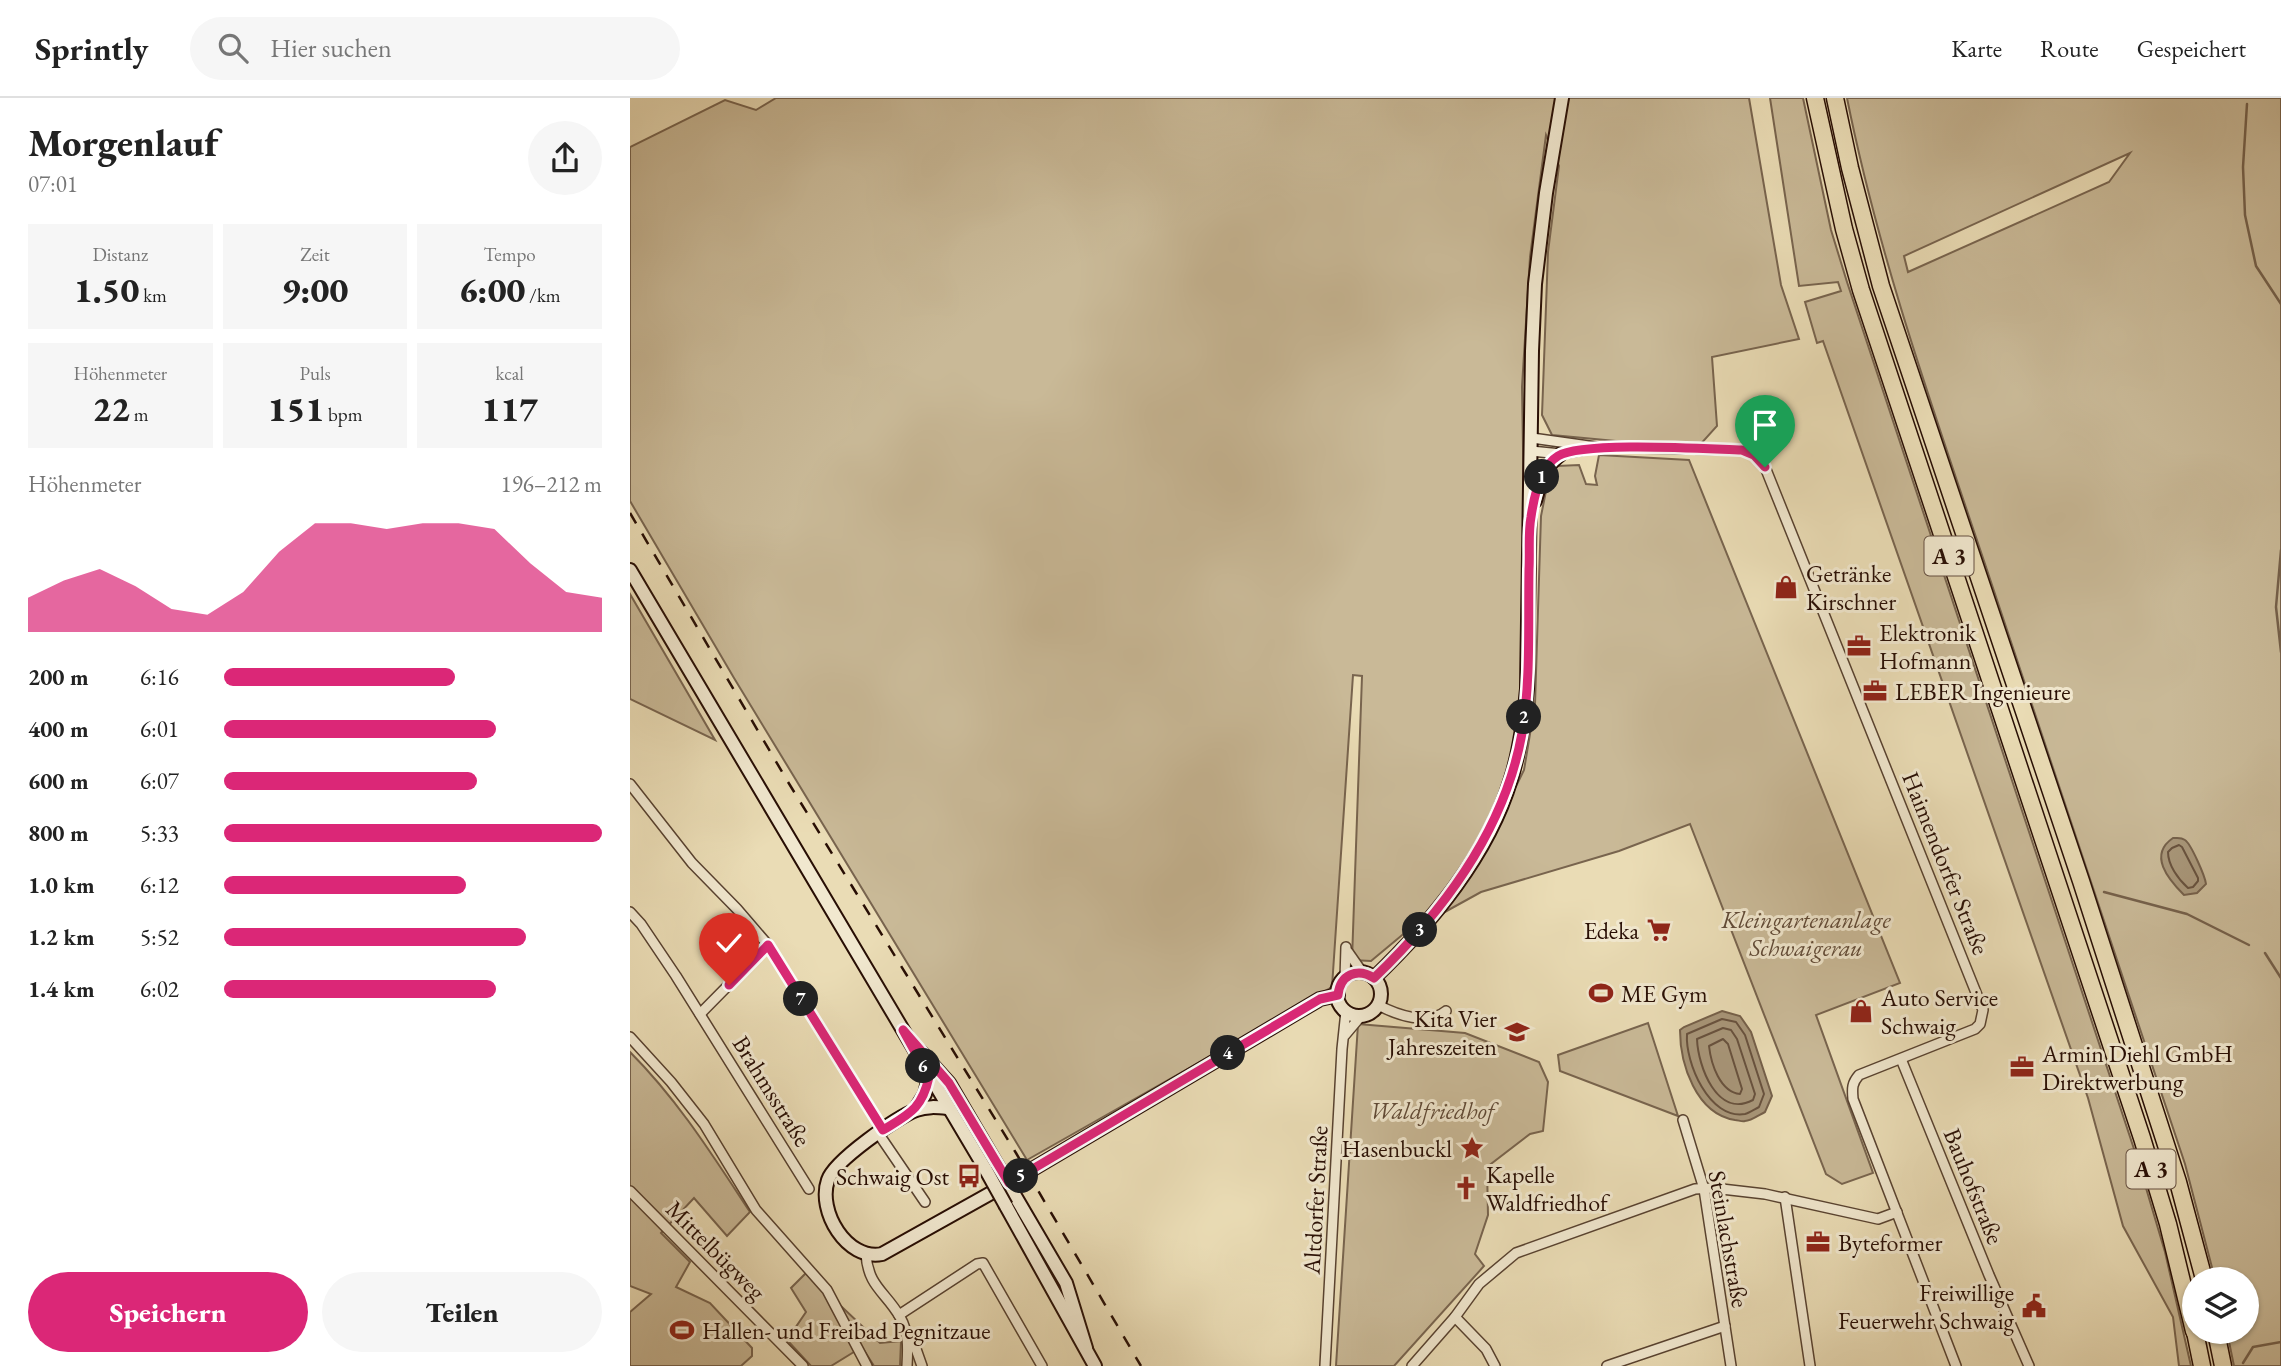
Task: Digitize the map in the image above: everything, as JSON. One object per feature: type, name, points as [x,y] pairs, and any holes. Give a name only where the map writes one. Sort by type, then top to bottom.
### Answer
[{"type":"highway","name":"A 3","points":[[1815,98],[1844,229],[1861,290],[2142,1138],[2182,1280]]},
{"type":"highway","name":"A 3","points":[[1835,98],[1881,286],[2086,894],[2178,1182],[2201,1267]]},
{"type":"highway","name":"A 3","points":[[2198,1344],[2202,1366]]},
{"type":"highway","points":[[2218,1344],[2223,1366]]},
{"type":"street","points":[[1360,1016],[1346,1011],[1338,995],[1341,983],[1356,972],[1368,975],[1404,949],[1469,867],[1488,833],[1511,780],[1522,733],[1527,689],[1535,284],[1546,193],[1562,98]]},
{"type":"street","name":"Haimendorfer Straße","points":[[1532,444],[1561,454],[1596,447]]},
{"type":"street","name":"Haimendorfer Straße","points":[[1532,444],[1742,450],[1754,455],[1765,467],[1983,1010],[1980,1024],[1975,1029],[1859,1075],[1852,1089],[1853,1099],[1956,1366]]},
{"type":"street","points":[[1530,518],[1542,476],[1548,464],[1561,454]]},
{"type":"street","points":[[630,570],[986,1170],[1095,1366]]},
{"type":"street","points":[[630,784],[692,863],[768,945],[925,1202]]},
{"type":"street","name":"Brahmsstraße","points":[[630,912],[642,924],[809,1189]]},
{"type":"street","points":[[700,1014],[768,945]]},
{"type":"street","points":[[1344,1036],[1360,1016],[1374,1010],[1378,1005],[1381,990],[1351,959],[1346,947],[1345,978]]},
{"type":"street","points":[[948,1108],[932,1106],[915,1110],[881,1131],[832,1171],[825,1195],[829,1214],[846,1242],[866,1255],[883,1254],[1009,1183],[1320,999],[1338,995]]},
{"type":"street","points":[[1378,1005],[1405,1016],[1428,1018],[1446,1011]]},
{"type":"street","name":"Altdorfer Straße","points":[[1325,1366],[1346,1011]]},
{"type":"street","points":[[903,1030],[949,1083],[1009,1183],[1066,1283],[1086,1348]]},
{"type":"street","points":[[630,1037],[704,1124],[757,1210],[827,1290],[867,1366]]},
{"type":"street","name":"Bauhofstraße","points":[[1901,1059],[2029,1366]]},
{"type":"street","points":[[915,1110],[925,1094],[929,1077]]},
{"type":"street","name":"Steinlachstraße","points":[[1683,1120],[1704,1188],[1731,1366]]},
{"type":"street","points":[[1412,1366],[1455,1317],[1479,1284],[1516,1253],[1695,1189],[1785,1197],[1878,1219],[1897,1212]]},
{"type":"street","name":"Mittelbügweg","points":[[630,1191],[803,1366]]},
{"type":"street","points":[[1785,1197],[1810,1366]]},
{"type":"street","points":[[866,1255],[869,1275],[900,1315],[909,1343],[907,1366]]},
{"type":"street","points":[[900,1315],[976,1264],[983,1263],[1042,1366]]},
{"type":"street","points":[[1455,1317],[1486,1349],[1496,1366]]},
{"type":"street","points":[[1607,1366],[1725,1326]]},
{"type":"street","points":[[909,1343],[916,1349],[922,1366]]},
{"type":"green space","points":[[776,98],[1749,98],[1781,285],[1799,339],[1712,357],[1717,426],[1698,447],[1552,435],[1542,415],[1548,252],[1559,166],[1546,135],[1530,257],[1522,387],[1525,571],[1522,694],[1512,755],[1486,830],[1419,921],[1371,961],[1352,960],[1362,676],[1353,675],[1332,987],[1027,1160],[734,678],[630,501],[630,147],[725,100],[756,110]]},
{"type":"green space","points":[[1770,98],[1803,98],[1831,230],[2138,1161],[2165,1252],[2182,1327],[2182,1344],[2186,1344],[2191,1366],[2179,1366],[2173,1317],[2123,1226],[2088,1098],[1823,341],[1817,343],[1805,302],[1841,291],[1838,282],[1799,286]]},
{"type":"green space","points":[[1847,98],[2281,98],[2281,1366],[2234,1366],[2229,1344],[2259,1344],[2259,1267],[2212,1267],[2185,1164],[1947,451],[1875,217]],"holes":[[[2130,153],[2109,182],[1908,272],[1904,256]]]},
{"type":"green space","name":"Kleingartenanlage Schwaigerau","points":[[1599,455],[1689,460],[1900,983],[1816,1015],[1873,1173],[1842,1184],[1826,1174],[1690,824],[1619,851],[1481,892],[1443,913],[1484,852],[1524,770],[1535,704],[1541,516],[1549,476],[1557,466],[1579,465],[1586,484],[1597,485],[1595,476]]},
{"type":"green space","points":[[630,594],[715,740],[630,699]]},
{"type":"green space","points":[[1648,1023],[1678,1116],[1560,1071],[1558,1055]]},
{"type":"green space","name":"Waldfriedhof","points":[[1358,1024],[1465,1033],[1539,1062],[1548,1082],[1543,1131],[1530,1134],[1487,1167],[1488,1215],[1475,1254],[1484,1266],[1394,1366],[1336,1366]]},
{"type":"green space","points":[[630,1052],[679,1109],[750,1212],[727,1236],[694,1198],[661,1233],[690,1262],[676,1287],[710,1303],[752,1348],[752,1356],[741,1366],[630,1366],[630,1312],[651,1294],[630,1286]]},
{"type":"green space","points":[[806,1273],[880,1343],[901,1341],[900,1366],[874,1366],[862,1347],[831,1366],[811,1366],[787,1340],[806,1312],[791,1288]]},
{"type":"water","points":[[2173,838],[2185,840],[2194,854],[2206,884],[2197,893],[2184,895],[2163,867],[2162,852]]},
{"type":"water","points":[[1722,1011],[1740,1016],[1751,1032],[1772,1096],[1765,1112],[1747,1121],[1721,1116],[1710,1108],[1693,1086],[1683,1058],[1680,1030]]},
{"type":"waterway","points":[[2247,104],[2243,167],[2245,215],[2256,266],[2281,304]]},
{"type":"waterway","points":[[2281,550],[2276,607],[2281,652]]},
{"type":"waterway","points":[[2104,892],[2187,914],[2249,945]]},
{"type":"waterway","points":[[2265,953],[2281,978]]},
{"type":"waterway","points":[[2243,1363],[2253,1347],[2281,1342]]},
{"type":"railway","points":[[630,513],[788,782],[1016,1153],[1141,1366]]},
{"type":"place","name":"Getränke Kirschner","points":[[1786,587]]},
{"type":"place","name":"Elektronik Hofmann","points":[[1859,646]]},
{"type":"place","name":"LEBER Ingenieure","points":[[1875,691]]},
{"type":"place","name":"Edeka","points":[[1659,930]]},
{"type":"place","name":"ME Gym","points":[[1601,993]]},
{"type":"place","name":"Auto Service Schwaig","points":[[1861,1011]]},
{"type":"place","name":"Kita Vier Jahreszeiten","points":[[1517,1032]]},
{"type":"place","name":"Armin Diehl GmbH Direktwerbung","points":[[2022,1067]]},
{"type":"place","name":"Hasenbuckl","points":[[1472,1148]]},
{"type":"place","name":"Schwaig Ost","points":[[969,1176]]},
{"type":"place","name":"Kapelle Waldfriedhof","points":[[1466,1188]]},
{"type":"place","name":"Byteformer","points":[[1818,1242]]},
{"type":"place","name":"Freiwillige Feuerwehr Schwaig","points":[[2034,1306]]},
{"type":"place","name":"Hallen- und Freibad Pegnitzaue","points":[[682,1330]]},
{"type":"route","points":[[729,985],[768,945],[883,1130],[915,1110],[925,1094],[929,1077],[903,1030],[949,1083],[1009,1183],[1320,999],[1338,995],[1341,983],[1350,975],[1362,972],[1374,978],[1404,949],[1448,896],[1469,867],[1500,808],[1511,780],[1522,733],[1527,689],[1530,518],[1548,464],[1561,454],[1596,447],[1742,450],[1754,455],[1765,467]]}]
